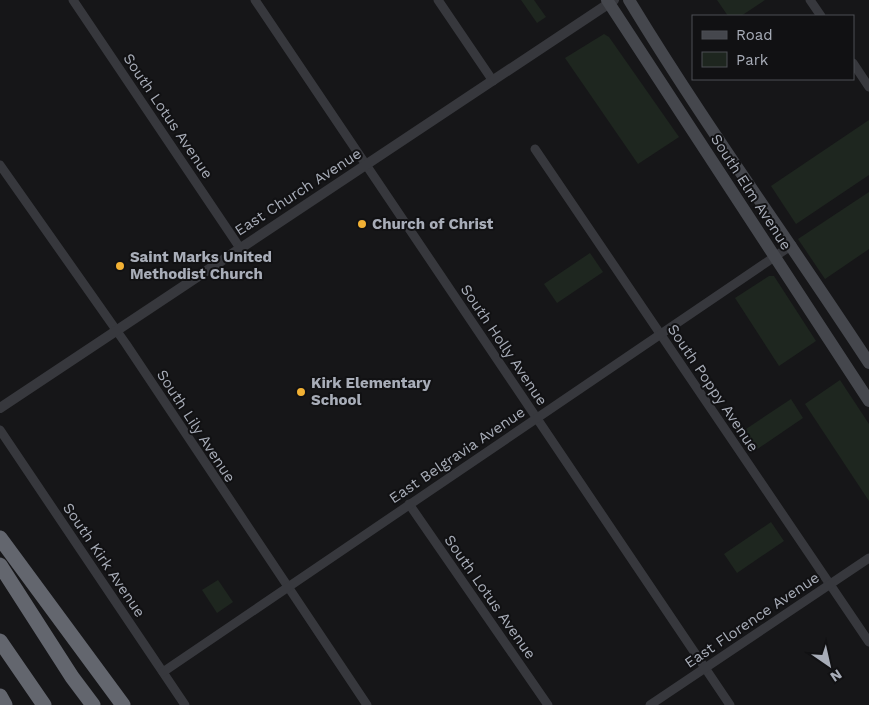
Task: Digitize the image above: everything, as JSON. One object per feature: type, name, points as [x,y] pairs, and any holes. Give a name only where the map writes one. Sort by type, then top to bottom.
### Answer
[{"type":"highway","points":[[0,538],[123,705]]},
{"type":"highway","points":[[0,565],[72,677],[93,705]]},
{"type":"highway","points":[[0,642],[44,705]]},
{"type":"highway","points":[[0,696],[4,705]]},
{"type":"main road","name":"South Elm Avenue","points":[[629,0],[674,74],[792,245],[869,363]]},
{"type":"main road","name":"South Elm Avenue","points":[[610,1],[773,258],[869,401]]},
{"type":"street","name":"South Lotus Avenue","points":[[73,0],[240,248]]},
{"type":"street","name":"South Holly Avenue","points":[[255,0],[730,705]]},
{"type":"street","points":[[438,0],[493,81]]},
{"type":"street","points":[[810,0],[820,15]]},
{"type":"street","name":"East Church Avenue","points":[[0,408],[493,81],[610,1]]},
{"type":"street","points":[[854,64],[869,87]]},
{"type":"street","name":"South Poppy Avenue","points":[[535,149],[659,335],[869,642]]},
{"type":"street","name":"South Lily Avenue","points":[[0,165],[115,330],[367,705]]},
{"type":"street","name":"East Belgravia Avenue","points":[[163,672],[792,245]]},
{"type":"street","name":"South Kirk Avenue","points":[[0,430],[185,705]]},
{"type":"street","name":"South Lotus Avenue","points":[[409,504],[548,705]]},
{"type":"street","name":"East Florence Avenue","points":[[650,705],[869,558]]},
{"type":"green space","points":[[521,0],[534,0],[546,17],[537,23]]},
{"type":"green space","points":[[717,0],[765,0],[742,15],[727,15]]},
{"type":"green space","points":[[604,34],[609,37],[679,137],[638,164],[565,58]]},
{"type":"green space","points":[[869,120],[869,175],[796,224],[771,186]]},
{"type":"green space","points":[[869,192],[869,249],[825,279],[798,239]]},
{"type":"green space","points":[[590,253],[603,272],[557,303],[544,284]]},
{"type":"green space","points":[[769,276],[774,276],[816,341],[779,366],[735,298]]},
{"type":"green space","points":[[840,380],[869,424],[869,501],[805,404]]},
{"type":"green space","points":[[791,399],[803,418],[756,450],[743,431]]},
{"type":"green space","points":[[771,522],[784,541],[737,573],[724,554]]},
{"type":"green space","points":[[218,580],[233,602],[217,613],[202,590]]},
{"type":"place","name":"Church of Christ","points":[[362,224]]},
{"type":"place","name":"Saint Marks United Methodist Church","points":[[120,266]]},
{"type":"place","name":"Kirk Elementary School","points":[[301,392]]}]
